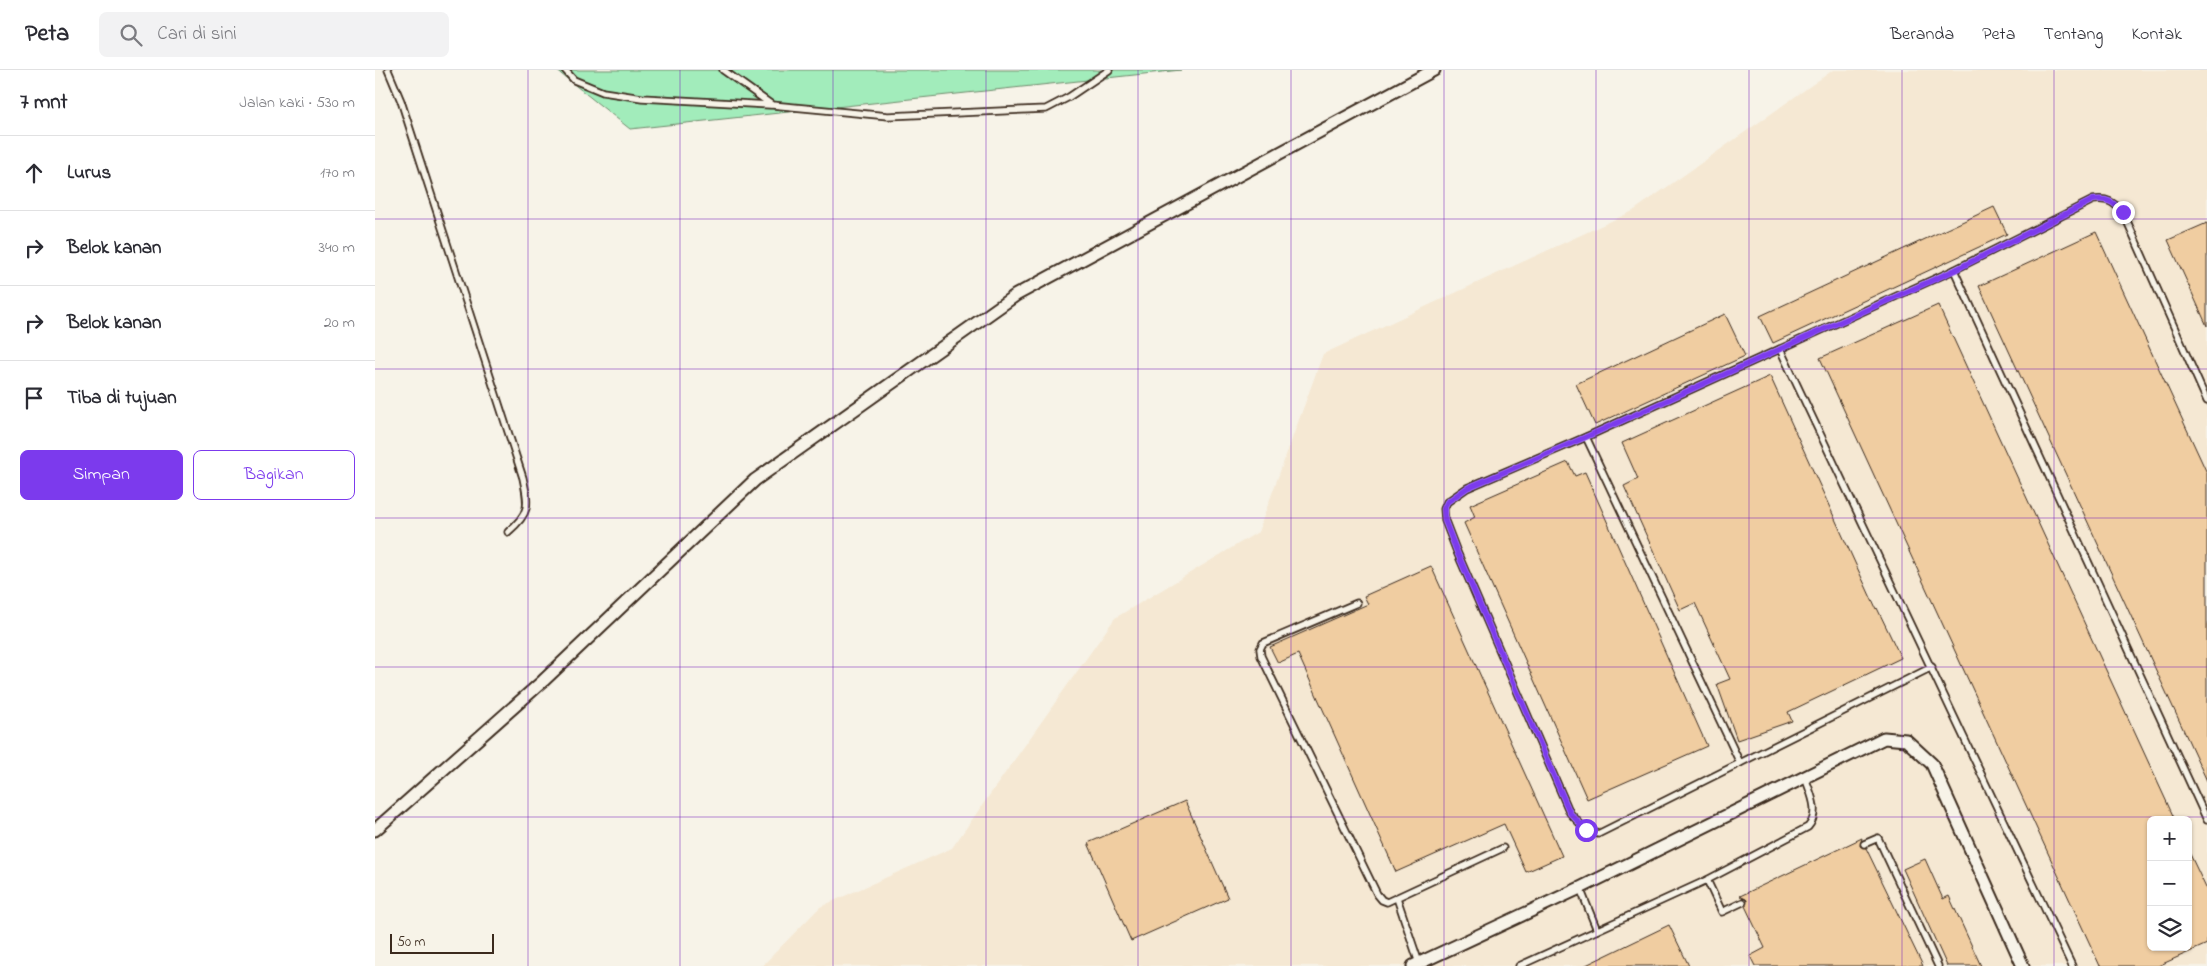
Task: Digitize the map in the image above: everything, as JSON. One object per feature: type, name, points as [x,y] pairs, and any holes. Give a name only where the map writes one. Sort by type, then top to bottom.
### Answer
[{"type":"street","points":[[375,830],[543,681],[755,480],[1015,295],[1434,70]]},
{"type":"street","points":[[1416,964],[1580,888],[1884,738],[1906,740],[1932,764],[2023,966]]},
{"type":"lane","points":[[388,70],[404,110],[523,478],[528,499],[527,512],[508,532]]},
{"type":"lane","points":[[565,70],[574,80],[603,92],[642,98],[772,105],[888,116],[1046,109],[1069,97],[1109,70]]},
{"type":"lane","points":[[723,70],[772,105]]},
{"type":"lane","points":[[1932,667],[1598,834],[1586,830],[1570,813],[1457,552],[1445,521],[1444,509],[1447,502],[1467,488],[1586,437],[1955,270],[2093,200],[2104,199],[2114,202],[2123,212],[2207,402]]},
{"type":"lane","points":[[1955,270],[2207,820]]},
{"type":"lane","points":[[1780,349],[2072,966]]},
{"type":"lane","points":[[1586,437],[1740,763]]},
{"type":"lane","points":[[1357,603],[1263,643],[1260,649],[1261,656],[1377,894],[1386,902],[1397,898],[1503,848]]},
{"type":"lane","points":[[1519,966],[1707,880],[1808,827],[1813,822],[1815,810],[1805,777]]},
{"type":"lane","points":[[1864,844],[1878,838],[1938,966]]},
{"type":"lane","points":[[1707,880],[1722,912],[1743,902]]},
{"type":"lane","points":[[1580,888],[1597,930]]},
{"type":"lane","points":[[1397,898],[1416,964]]},
{"type":"shaded area","points":[[1833,70],[2207,70],[2207,966],[762,966],[820,907],[952,848],[1115,618],[1258,532],[1323,354],[1633,211]]},
{"type":"green space","points":[[556,70],[1181,70],[630,129]]},
{"type":"building","points":[[1994,207],[2007,234],[1773,343],[1760,316]]},
{"type":"building","points":[[2207,223],[2207,326],[2168,240]]},
{"type":"building","points":[[2096,232],[2207,473],[2207,781],[1979,286]]},
{"type":"building","points":[[1938,305],[2173,816],[2147,816],[2147,951],[2191,951],[2158,966],[2100,966],[1820,358]]},
{"type":"building","points":[[1725,314],[1745,356],[1595,425],[1576,384]]},
{"type":"building","points":[[1770,376],[1876,609],[1901,658],[1788,712],[1792,721],[1737,740],[1717,684],[1730,679],[1695,603],[1680,610],[1624,486],[1638,479],[1622,443]]},
{"type":"building","points":[[1568,462],[1575,476],[1585,472],[1707,746],[1587,799],[1464,523],[1475,517],[1470,505]]},
{"type":"building","points":[[1431,566],[1562,856],[1526,872],[1504,824],[1396,872],[1298,654],[1278,663],[1270,647],[1368,604],[1364,596]]},
{"type":"building","points":[[1185,801],[1228,898],[1131,941],[1088,843]]},
{"type":"building","points":[[1862,838],[1860,846],[1866,848],[1923,966],[1755,966],[1750,956],[1765,948],[1745,906],[1747,900],[1740,896]]},
{"type":"building","points":[[2192,858],[2207,890],[2207,944],[2192,951]]},
{"type":"building","points":[[1925,859],[1943,899],[1949,896],[1981,966],[1947,966],[1903,869]]},
{"type":"building","points":[[1669,925],[1689,966],[1584,966]]},
{"type":"route","points":[[1586,830],[1570,813],[1457,552],[1445,521],[1444,509],[1447,502],[1467,488],[1586,437],[1955,270],[2093,200],[2104,199],[2114,202],[2123,212]]}]
